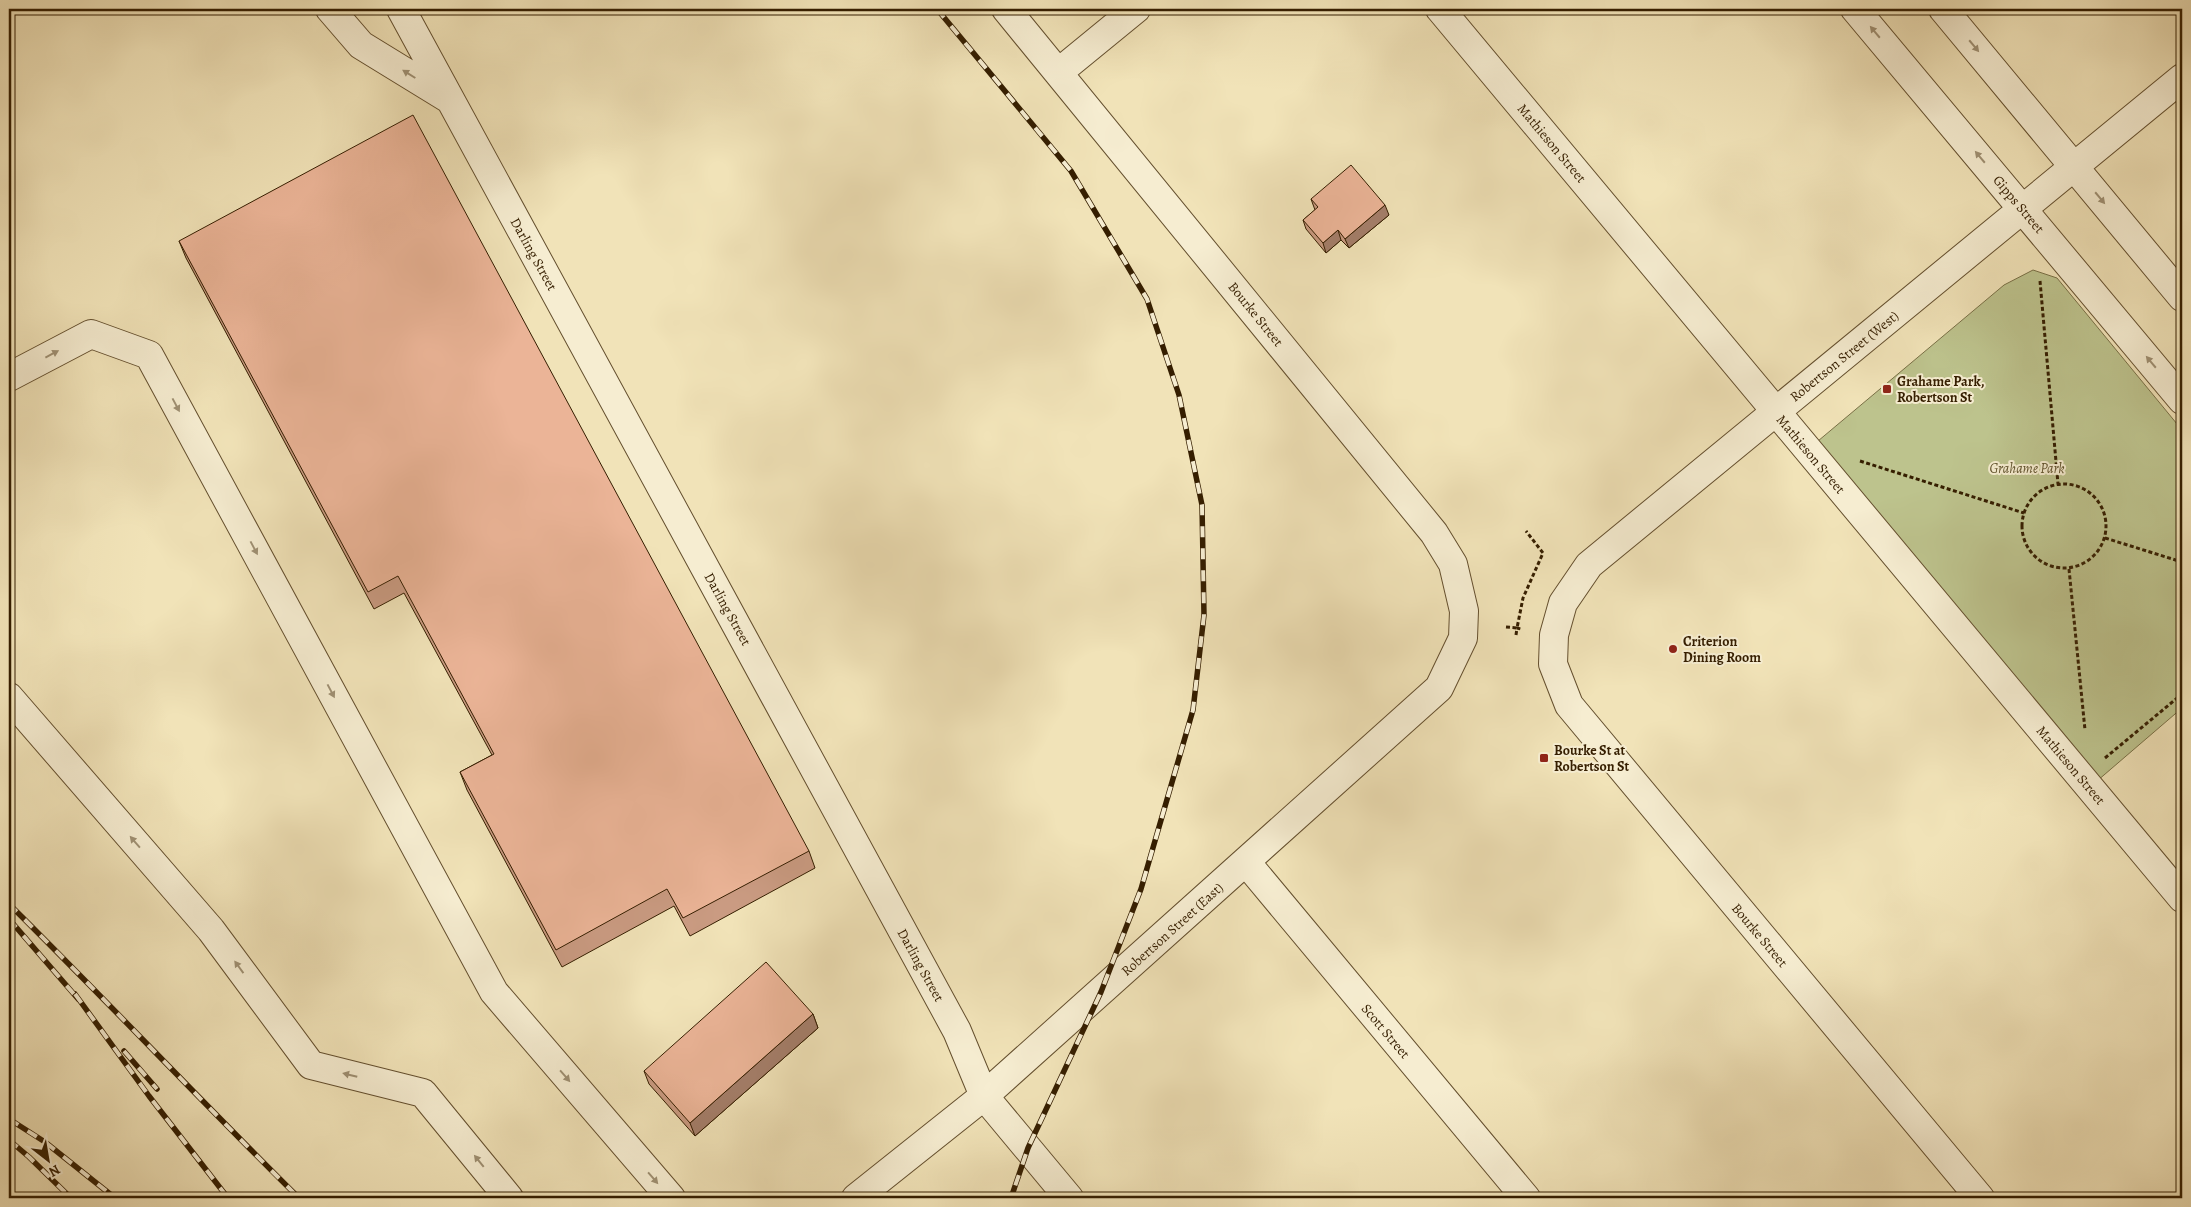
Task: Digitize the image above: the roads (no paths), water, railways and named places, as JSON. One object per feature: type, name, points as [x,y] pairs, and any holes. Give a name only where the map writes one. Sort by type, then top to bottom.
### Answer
[{"type":"street","points":[[330,9],[361,45],[450,99]]},
{"type":"street","name":"Darling Street","points":[[401,9],[957,1031],[984,1096],[1069,1198]]},
{"type":"street","name":"Bourke Street","points":[[1006,9],[1434,533],[1453,564],[1464,611],[1463,638]]},
{"type":"street","points":[[1059,72],[1136,9]]},
{"type":"street","name":"Mathieson Street","points":[[1440,9],[2182,898]]},
{"type":"street","name":"Gipps Street","points":[[1855,9],[2024,208],[2182,400]]},
{"type":"street","points":[[1943,9],[2182,297]]},
{"type":"street","name":"Robertson Street (West)","points":[[1553,664],[1554,635],[1563,603],[1589,566],[2182,78]]},
{"type":"street","points":[[9,377],[91,334],[149,355],[494,992],[670,1198]]},
{"type":"street","name":"Robertson Street (East)","points":[[856,1198],[984,1096],[1439,688],[1463,638]]},
{"type":"street","name":"Bourke Street","points":[[1553,664],[1569,705],[1980,1198]]},
{"type":"street","points":[[9,696],[211,930],[311,1066],[423,1093],[509,1198]]},
{"type":"street","name":"Scott Street","points":[[1246,862],[1526,1198]]},
{"type":"railway","points":[[937,9],[1071,171],[1147,299],[1179,395],[1202,505],[1204,615],[1193,710],[1141,889],[1101,992],[1028,1148],[1011,1198]]},
{"type":"railway","points":[[9,904],[299,1198]]},
{"type":"railway","points":[[9,919],[79,1000]]},
{"type":"railway","points":[[75,994],[149,1096],[228,1198]]},
{"type":"railway","points":[[124,1051],[157,1089]]},
{"type":"railway","points":[[9,1119],[45,1142],[115,1198]]},
{"type":"railway","points":[[9,1140],[71,1198]]},
{"type":"place","name":"Grahame Park, Robertson St","points":[[1887,389]]},
{"type":"place","name":"Criterion Dining Room","points":[[1673,649]]},
{"type":"place","name":"Bourke St at Robertson St","points":[[1544,758]]},
{"type":"park label","name":"Grahame Park","points":[[2027,468]]}]
